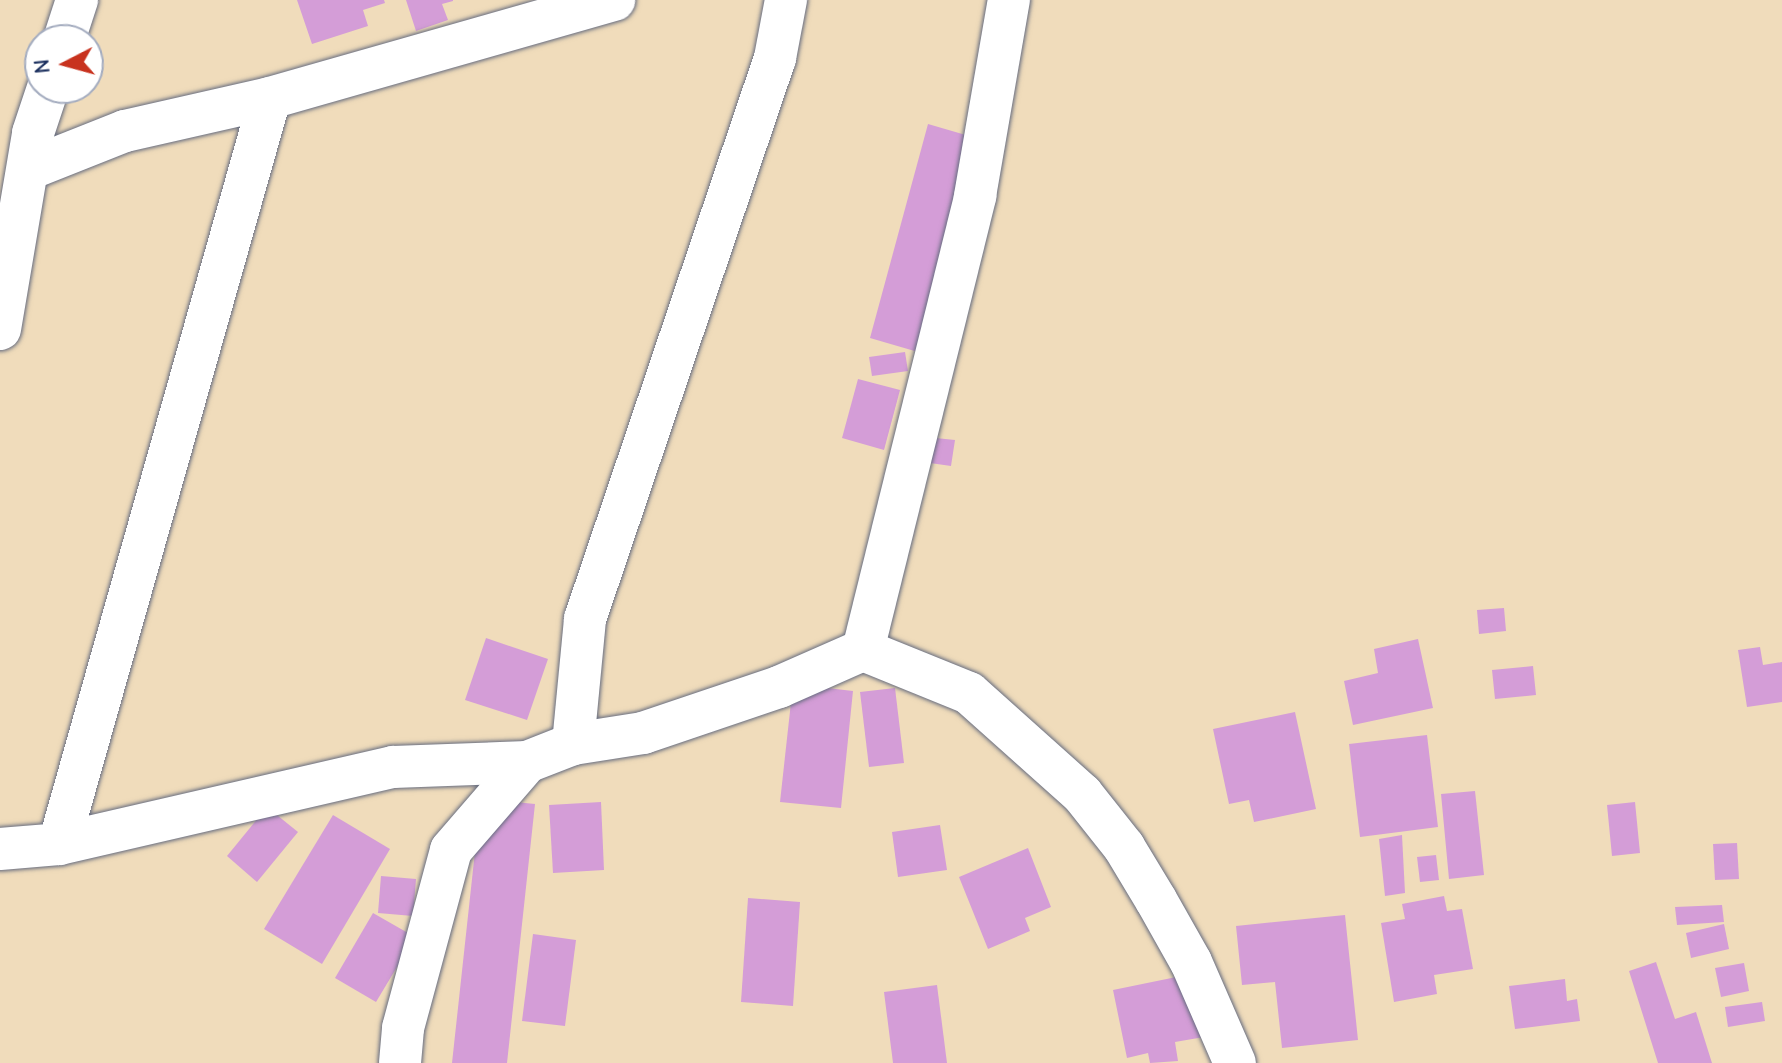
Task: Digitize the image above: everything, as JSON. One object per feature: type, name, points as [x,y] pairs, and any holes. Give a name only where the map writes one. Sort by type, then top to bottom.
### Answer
[{"type":"street","points":[[69,24],[77,0]]},
{"type":"street","points":[[29,169],[125,131],[270,98],[614,0]]},
{"type":"street","points":[[573,744],[585,619],[775,58],[786,0]]},
{"type":"street","points":[[863,650],[975,196],[1009,0]]},
{"type":"street","points":[[59,844],[270,98]]},
{"type":"street","points":[[0,329],[29,169],[44,104]]},
{"type":"street","points":[[0,849],[59,844],[393,767],[527,762],[573,744],[643,733],[779,687],[863,650],[969,693],[1082,794],[1124,847],[1170,925],[1235,1063]]},
{"type":"street","points":[[400,1063],[403,1028],[451,850],[527,762]]},
{"type":"building","points":[[297,0],[384,0],[385,3],[363,10],[368,26],[312,44]]},
{"type":"building","points":[[406,0],[453,1],[442,4],[448,20],[416,31]]},
{"type":"building","points":[[928,124],[976,138],[918,352],[870,338]]},
{"type":"building","points":[[905,352],[908,371],[872,376],[869,357]]},
{"type":"building","points":[[858,379],[900,390],[884,450],[842,438]]},
{"type":"building","points":[[926,437],[955,440],[951,466],[923,462]]},
{"type":"building","points":[[1504,608],[1506,631],[1479,634],[1477,610]]},
{"type":"building","points":[[486,638],[548,659],[527,720],[465,700]]},
{"type":"building","points":[[1418,639],[1433,708],[1353,725],[1344,681],[1378,673],[1374,649]]},
{"type":"building","points":[[1760,647],[1763,665],[1782,662],[1782,702],[1747,707],[1738,650]]},
{"type":"building","points":[[1533,666],[1536,695],[1495,699],[1492,670]]},
{"type":"building","points":[[793,684],[853,691],[841,808],[780,802]]},
{"type":"building","points":[[895,688],[904,763],[869,767],[860,692]]},
{"type":"building","points":[[1295,712],[1316,809],[1254,822],[1249,800],[1229,804],[1213,729]]},
{"type":"building","points":[[1427,735],[1438,827],[1360,837],[1349,744]]},
{"type":"building","points":[[1475,791],[1484,875],[1449,879],[1441,794]]},
{"type":"building","points":[[495,800],[535,804],[507,1063],[452,1063],[477,833]]},
{"type":"building","points":[[601,802],[604,870],[553,873],[549,805]]},
{"type":"building","points":[[1635,802],[1640,853],[1612,856],[1607,805]]},
{"type":"building","points":[[267,807],[298,832],[257,882],[227,856]]},
{"type":"building","points":[[333,815],[390,849],[322,964],[264,929]]},
{"type":"building","points":[[940,825],[947,870],[898,877],[892,832]]},
{"type":"building","points":[[1402,835],[1405,893],[1385,896],[1379,839]]},
{"type":"building","points":[[1737,843],[1739,879],[1715,880],[1713,844]]},
{"type":"building","points":[[1028,848],[1051,907],[1025,918],[1030,931],[988,949],[959,877]]},
{"type":"building","points":[[1436,855],[1439,880],[1420,882],[1417,857]]},
{"type":"building","points":[[381,876],[416,879],[413,916],[378,913]]},
{"type":"building","points":[[1444,896],[1447,911],[1462,909],[1473,969],[1434,975],[1437,994],[1394,1002],[1381,923],[1405,919],[1402,904]]},
{"type":"building","points":[[748,898],[800,902],[793,1006],[741,1002]]},
{"type":"building","points":[[1722,905],[1724,922],[1677,925],[1675,907]]},
{"type":"building","points":[[373,913],[415,937],[376,1002],[335,978]]},
{"type":"building","points":[[1345,915],[1358,1040],[1282,1048],[1275,982],[1242,985],[1236,926]]},
{"type":"building","points":[[1724,924],[1729,949],[1691,958],[1686,933]]},
{"type":"building","points":[[533,934],[576,940],[565,1026],[522,1021]]},
{"type":"building","points":[[1656,962],[1675,1019],[1696,1012],[1712,1063],[1658,1063],[1629,971]]},
{"type":"building","points":[[1744,963],[1749,991],[1721,997],[1715,968]]},
{"type":"building","points":[[1191,974],[1204,1037],[1175,1042],[1178,1061],[1150,1063],[1148,1053],[1127,1058],[1113,990]]},
{"type":"building","points":[[1565,979],[1567,1001],[1577,999],[1580,1021],[1515,1029],[1509,986]]},
{"type":"building","points":[[937,985],[947,1063],[893,1063],[884,992]]},
{"type":"building","points":[[1762,1002],[1765,1021],[1728,1027],[1725,1007]]}]
